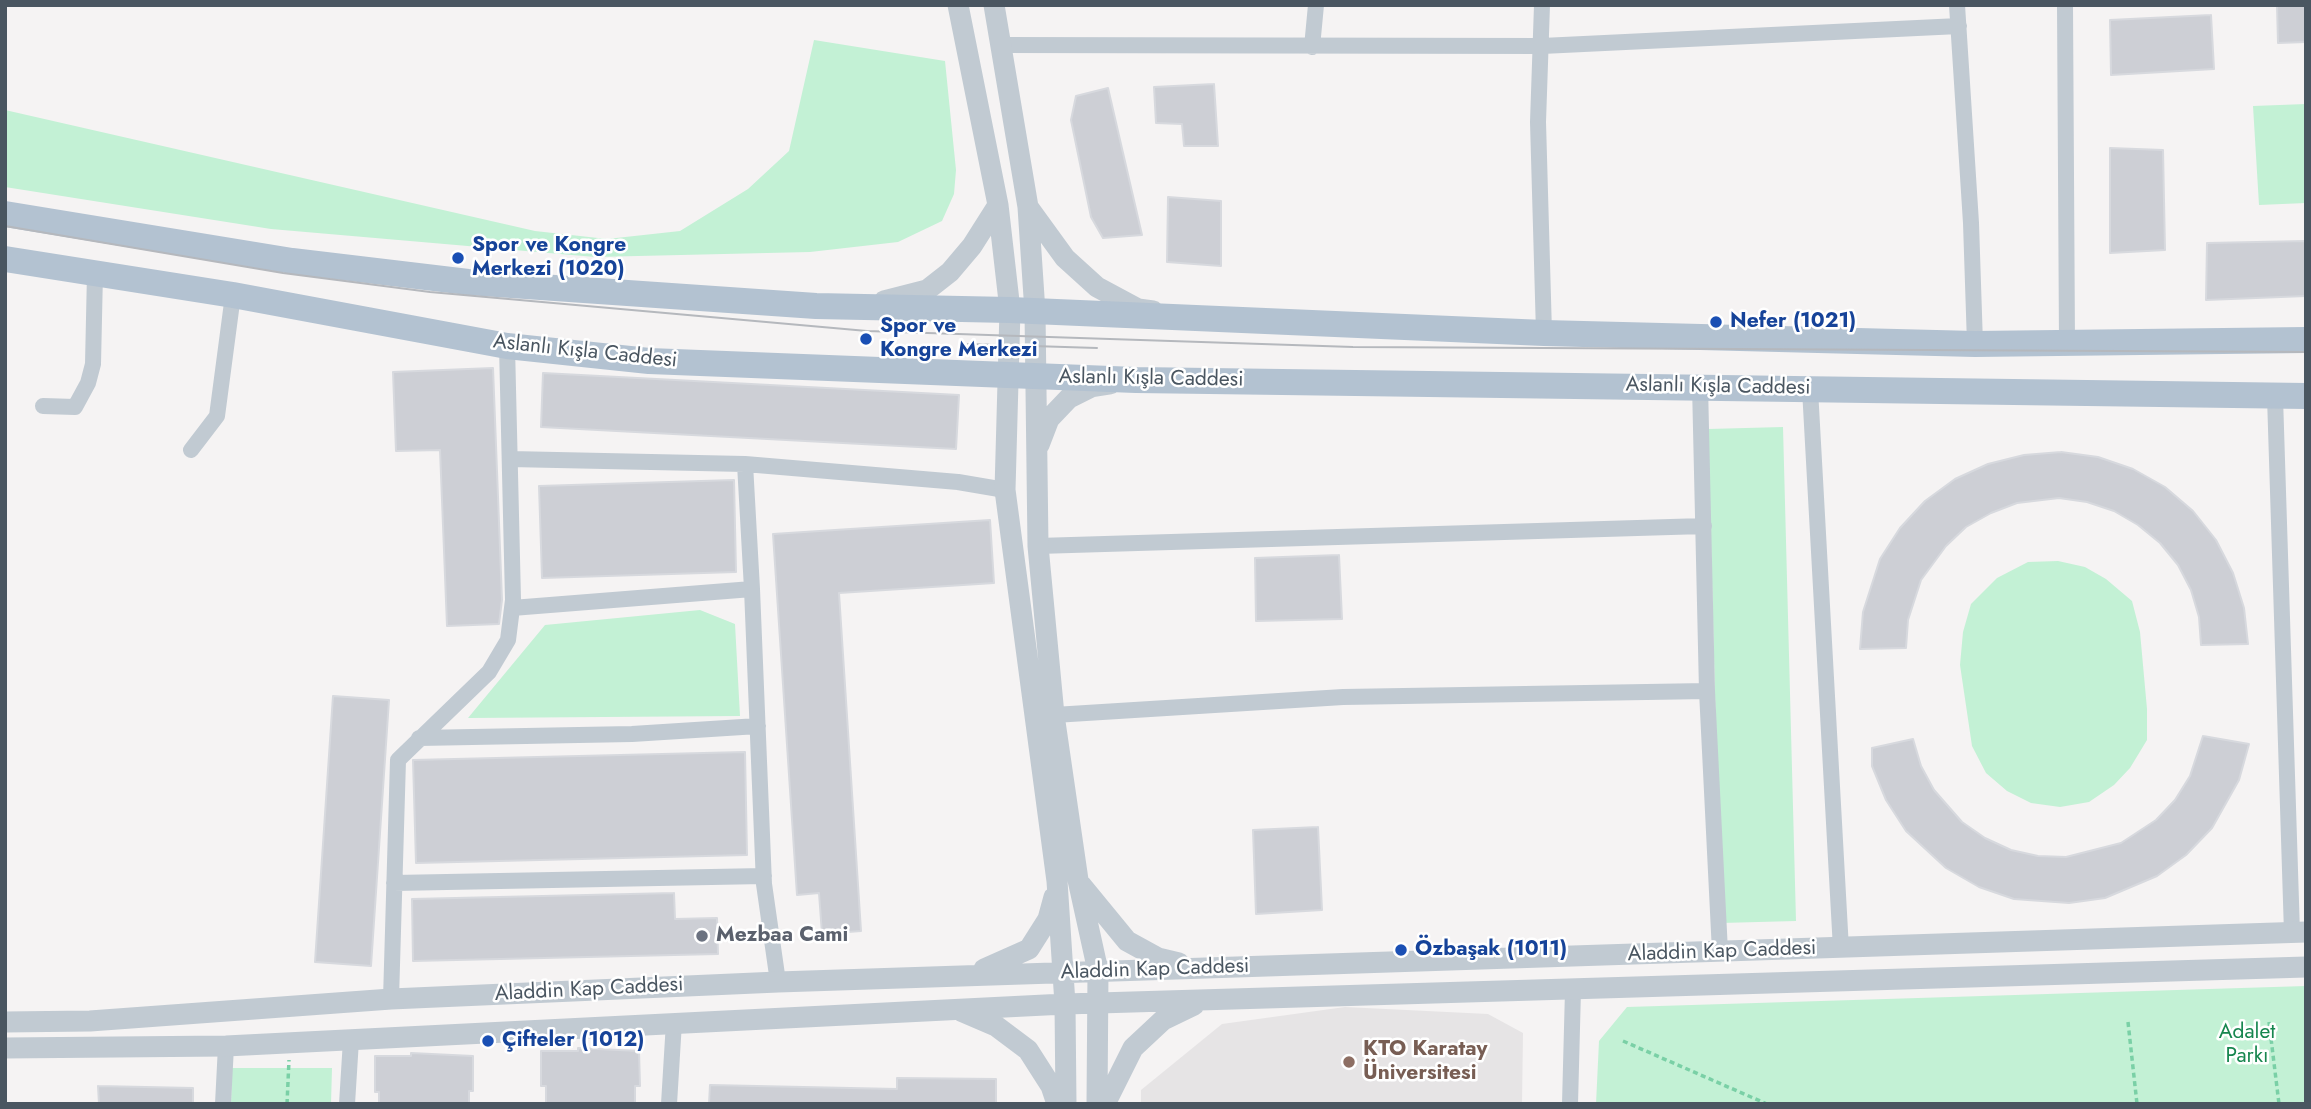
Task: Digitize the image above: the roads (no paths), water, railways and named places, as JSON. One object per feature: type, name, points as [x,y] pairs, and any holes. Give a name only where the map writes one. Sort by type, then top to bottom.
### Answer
[{"type":"main road","points":[[5,214],[292,261],[468,282],[816,306],[1179,316],[1545,333],[1975,344],[2306,340]]},
{"type":"main road","name":"Aslanlı Kışla Caddesi","points":[[5,259],[233,295],[508,346],[649,361],[1136,380],[1700,385],[2306,396]]},
{"type":"street","points":[[958,5],[998,205],[1023,311],[1034,377],[1038,546],[1068,881],[1064,972],[1066,1104]]},
{"type":"street","points":[[994,5],[1028,207],[1023,311],[1007,377],[1005,491],[1068,881],[1098,971],[1097,1104]]},
{"type":"street","points":[[1312,47],[1316,5]]},
{"type":"street","points":[[1542,5],[1538,122],[1545,333]]},
{"type":"street","points":[[1957,5],[1971,223],[1975,344]]},
{"type":"street","points":[[2065,5],[2067,344]]},
{"type":"street","points":[[1001,46],[1542,46],[1958,26]]},
{"type":"street","points":[[816,306],[896,300],[927,290],[950,272],[972,246],[998,205]]},
{"type":"street","points":[[1028,207],[1065,258],[1097,287],[1138,309],[1179,316]]},
{"type":"street","points":[[43,406],[75,407],[88,383],[93,363],[95,273]]},
{"type":"street","points":[[191,450],[217,416],[233,295]]},
{"type":"street","points":[[391,999],[398,760],[489,672],[508,640],[512,608],[508,346]]},
{"type":"street","points":[[1035,453],[1049,419],[1069,398],[1091,387],[1136,380]]},
{"type":"street","points":[[1700,385],[1707,691],[1720,953]]},
{"type":"street","points":[[1810,389],[1841,949]]},
{"type":"street","points":[[2275,397],[2299,932]]},
{"type":"street","points":[[509,459],[745,464],[958,482],[1005,491]]},
{"type":"street","points":[[745,464],[764,876],[778,982]]},
{"type":"street","points":[[1038,546],[1704,526]]},
{"type":"street","points":[[512,608],[752,589]]},
{"type":"street","points":[[1054,715],[1343,697],[1707,691]]},
{"type":"street","points":[[419,738],[632,734],[758,726]]},
{"type":"street","points":[[394,883],[764,876]]},
{"type":"street","points":[[1068,881],[1127,941],[1158,958],[1203,968]]},
{"type":"street","points":[[955,976],[996,966],[1028,949],[1068,881]]},
{"type":"street","name":"Aladdin Kap Caddesi","points":[[5,1022],[90,1021],[391,999],[778,982],[2299,932]]},
{"type":"street","name":"Aladdin Kap Caddesi","points":[[5,1048],[226,1046],[1065,1004],[2306,967]]},
{"type":"street","points":[[1570,1104],[1573,990]]},
{"type":"street","points":[[1105,1104],[1133,1048],[1163,1020],[1202,1001]]},
{"type":"street","points":[[956,1009],[996,1026],[1028,1050],[1051,1086],[1057,1104]]},
{"type":"street","points":[[669,1104],[674,1022]]},
{"type":"street","points":[[347,1104],[351,1040]]},
{"type":"street","points":[[223,1104],[226,1046]]},
{"type":"tram line","points":[[5,226],[283,273],[430,292],[867,331],[1353,347],[2306,352]]},
{"type":"tram line","points":[[968,344],[1097,348]]},
{"type":"place","name":"Spor ve Kongre Merkezi (1020)","points":[[458,258]]},
{"type":"place","name":"Nefer (1021)","points":[[1716,322]]},
{"type":"place","name":"Spor ve Kongre Merkezi","points":[[866,339]]},
{"type":"place","name":"Mezbaa Cami","points":[[702,936]]},
{"type":"place","name":"Özbaşak (1011)","points":[[1401,950]]},
{"type":"place","name":"Çifteler (1012)","points":[[488,1041]]},
{"type":"place","name":"KTO Karatay Üniversitesi","points":[[1349,1062]]},
{"type":"park label","name":"Adalet Parkı","points":[[2247,1045]]}]
